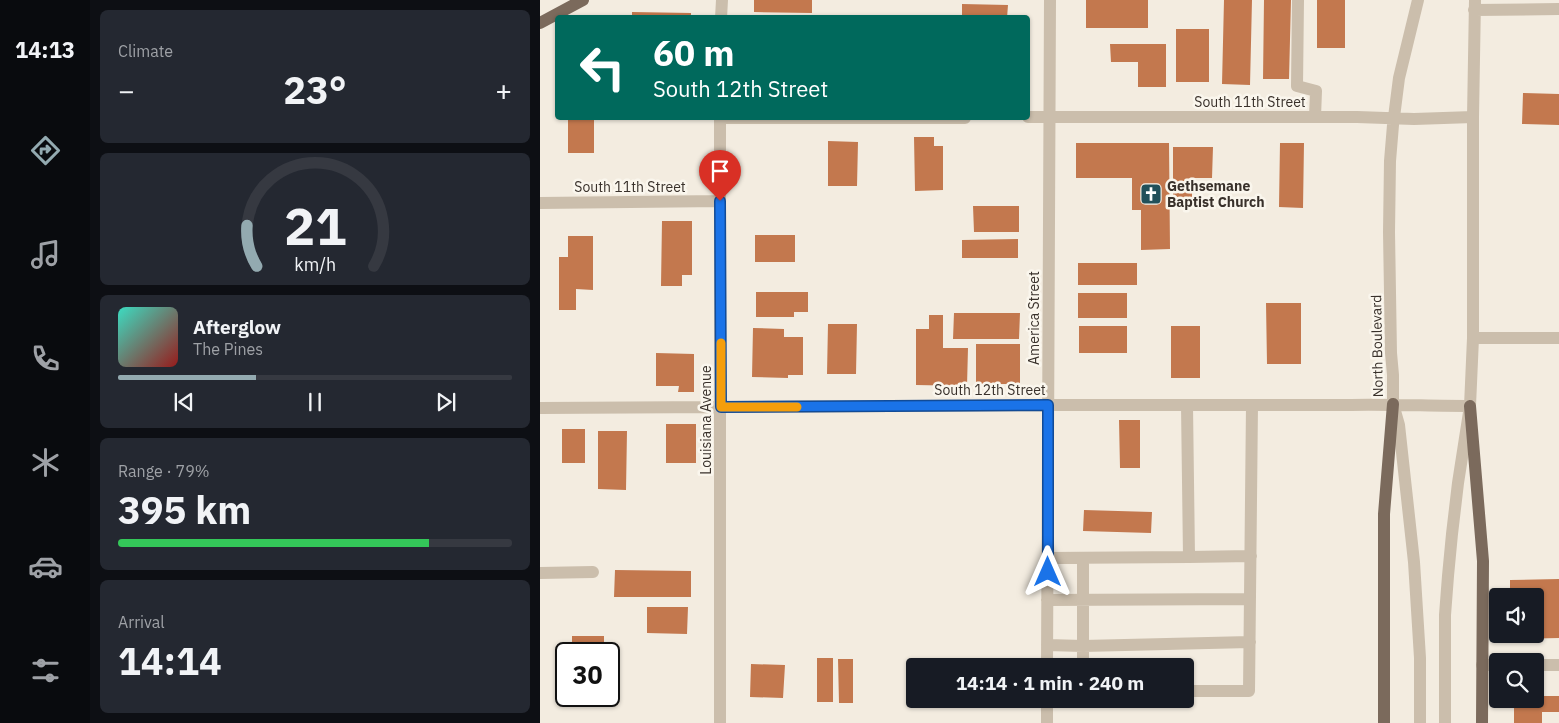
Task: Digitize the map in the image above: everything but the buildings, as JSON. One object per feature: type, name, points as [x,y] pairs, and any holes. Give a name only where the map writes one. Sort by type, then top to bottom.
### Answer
[{"type":"main road","points":[[555,15],[584,0]]},
{"type":"main road","points":[[540,23],[555,15]]},
{"type":"main road","points":[[1384,723],[1384,514],[1393,404]]},
{"type":"main road","points":[[1470,406],[1483,561],[1482,723]]},
{"type":"street","points":[[722,0],[722,15]]},
{"type":"street","name":"America Street","points":[[1047,658],[1050,0]]},
{"type":"street","points":[[1298,0],[1298,86],[1316,92],[1315,117]]},
{"type":"street","name":"North Boulevard","points":[[1418,0],[1399,78],[1393,118],[1389,232],[1393,404],[1399,425],[1414,562],[1418,618],[1420,723]]},
{"type":"street","points":[[1445,723],[1445,615],[1452,534],[1470,406],[1473,338],[1475,5],[1559,8]]},
{"type":"street","name":"South 11th Street","points":[[1030,117],[1473,117]]},
{"type":"street","name":"Louisiana Avenue","points":[[720,120],[720,723]]},
{"type":"street","name":"South 11th Street","points":[[540,203],[720,201]]},
{"type":"street","points":[[1473,338],[1559,338]]},
{"type":"street","name":"South 12th Street","points":[[540,408],[1393,404],[1470,406]]},
{"type":"street","points":[[1187,405],[1188,557]]},
{"type":"street","points":[[1194,691],[1249,691],[1252,405]]},
{"type":"street","points":[[1048,558],[1251,556]]},
{"type":"street","points":[[1083,558],[1083,658]]},
{"type":"street","points":[[540,572],[593,572]]},
{"type":"street","points":[[1047,600],[1250,599]]},
{"type":"street","points":[[1048,645],[1083,646],[1250,642]]},
{"type":"street","points":[[1482,665],[1489,665]]},
{"type":"street","points":[[1544,665],[1559,665]]},
{"type":"street","points":[[1047,708],[1047,723]]},
{"type":"slow traffic","points":[[721,343],[721,407],[797,407]]},
{"type":"place","name":"Gethsemane Baptist Church","points":[[1151,194]]},
{"type":"route","points":[[720,201],[721,407],[1048,405],[1048,572]]}]
